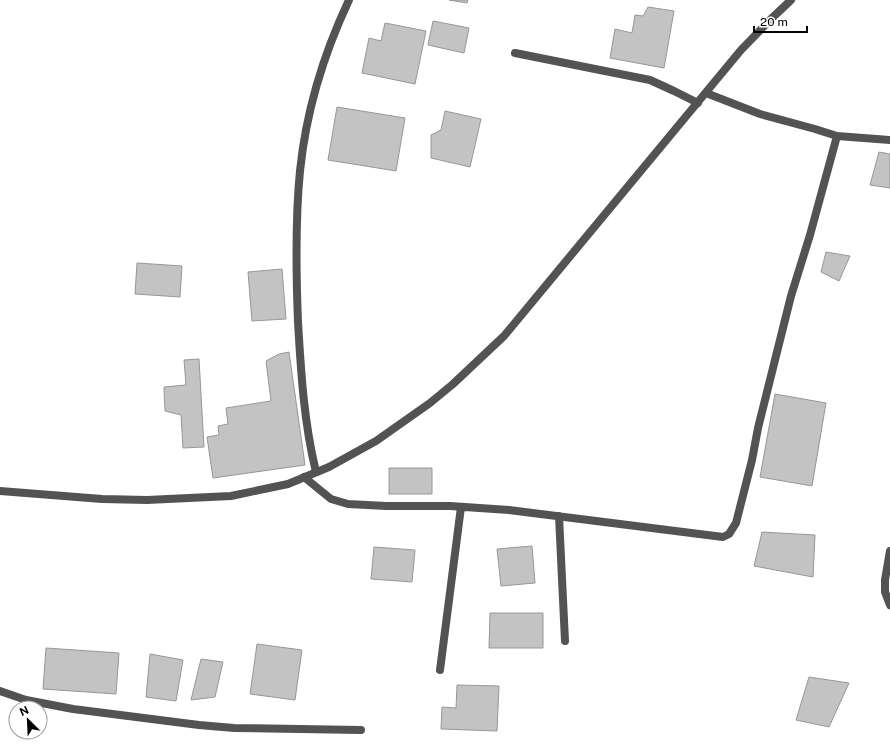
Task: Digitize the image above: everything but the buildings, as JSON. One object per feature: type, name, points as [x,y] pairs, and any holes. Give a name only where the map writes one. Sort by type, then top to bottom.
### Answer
[{"type":"street","points":[[316,472],[310,446],[301,372],[296,266],[300,170],[305,137],[315,92],[330,44],[349,0]]},
{"type":"street","points":[[0,491],[102,499],[147,500],[231,496],[288,484],[329,467],[376,441],[430,403],[453,384],[504,336],[698,104],[741,50],[770,19],[791,0]]},
{"type":"street","points":[[515,53],[650,80],[698,104]]},
{"type":"street","points":[[706,93],[760,114],[837,136],[890,140]]},
{"type":"street","points":[[304,477],[331,499],[348,504],[461,507],[509,510],[723,537],[729,534],[736,523],[744,494],[759,421],[791,296],[810,235],[837,136]]},
{"type":"street","points":[[440,670],[461,507]]},
{"type":"street","points":[[559,516],[565,641]]},
{"type":"street","points":[[890,551],[885,580],[885,592],[890,605]]},
{"type":"street","points":[[0,691],[26,700],[60,707],[199,725],[234,728],[361,730]]}]
